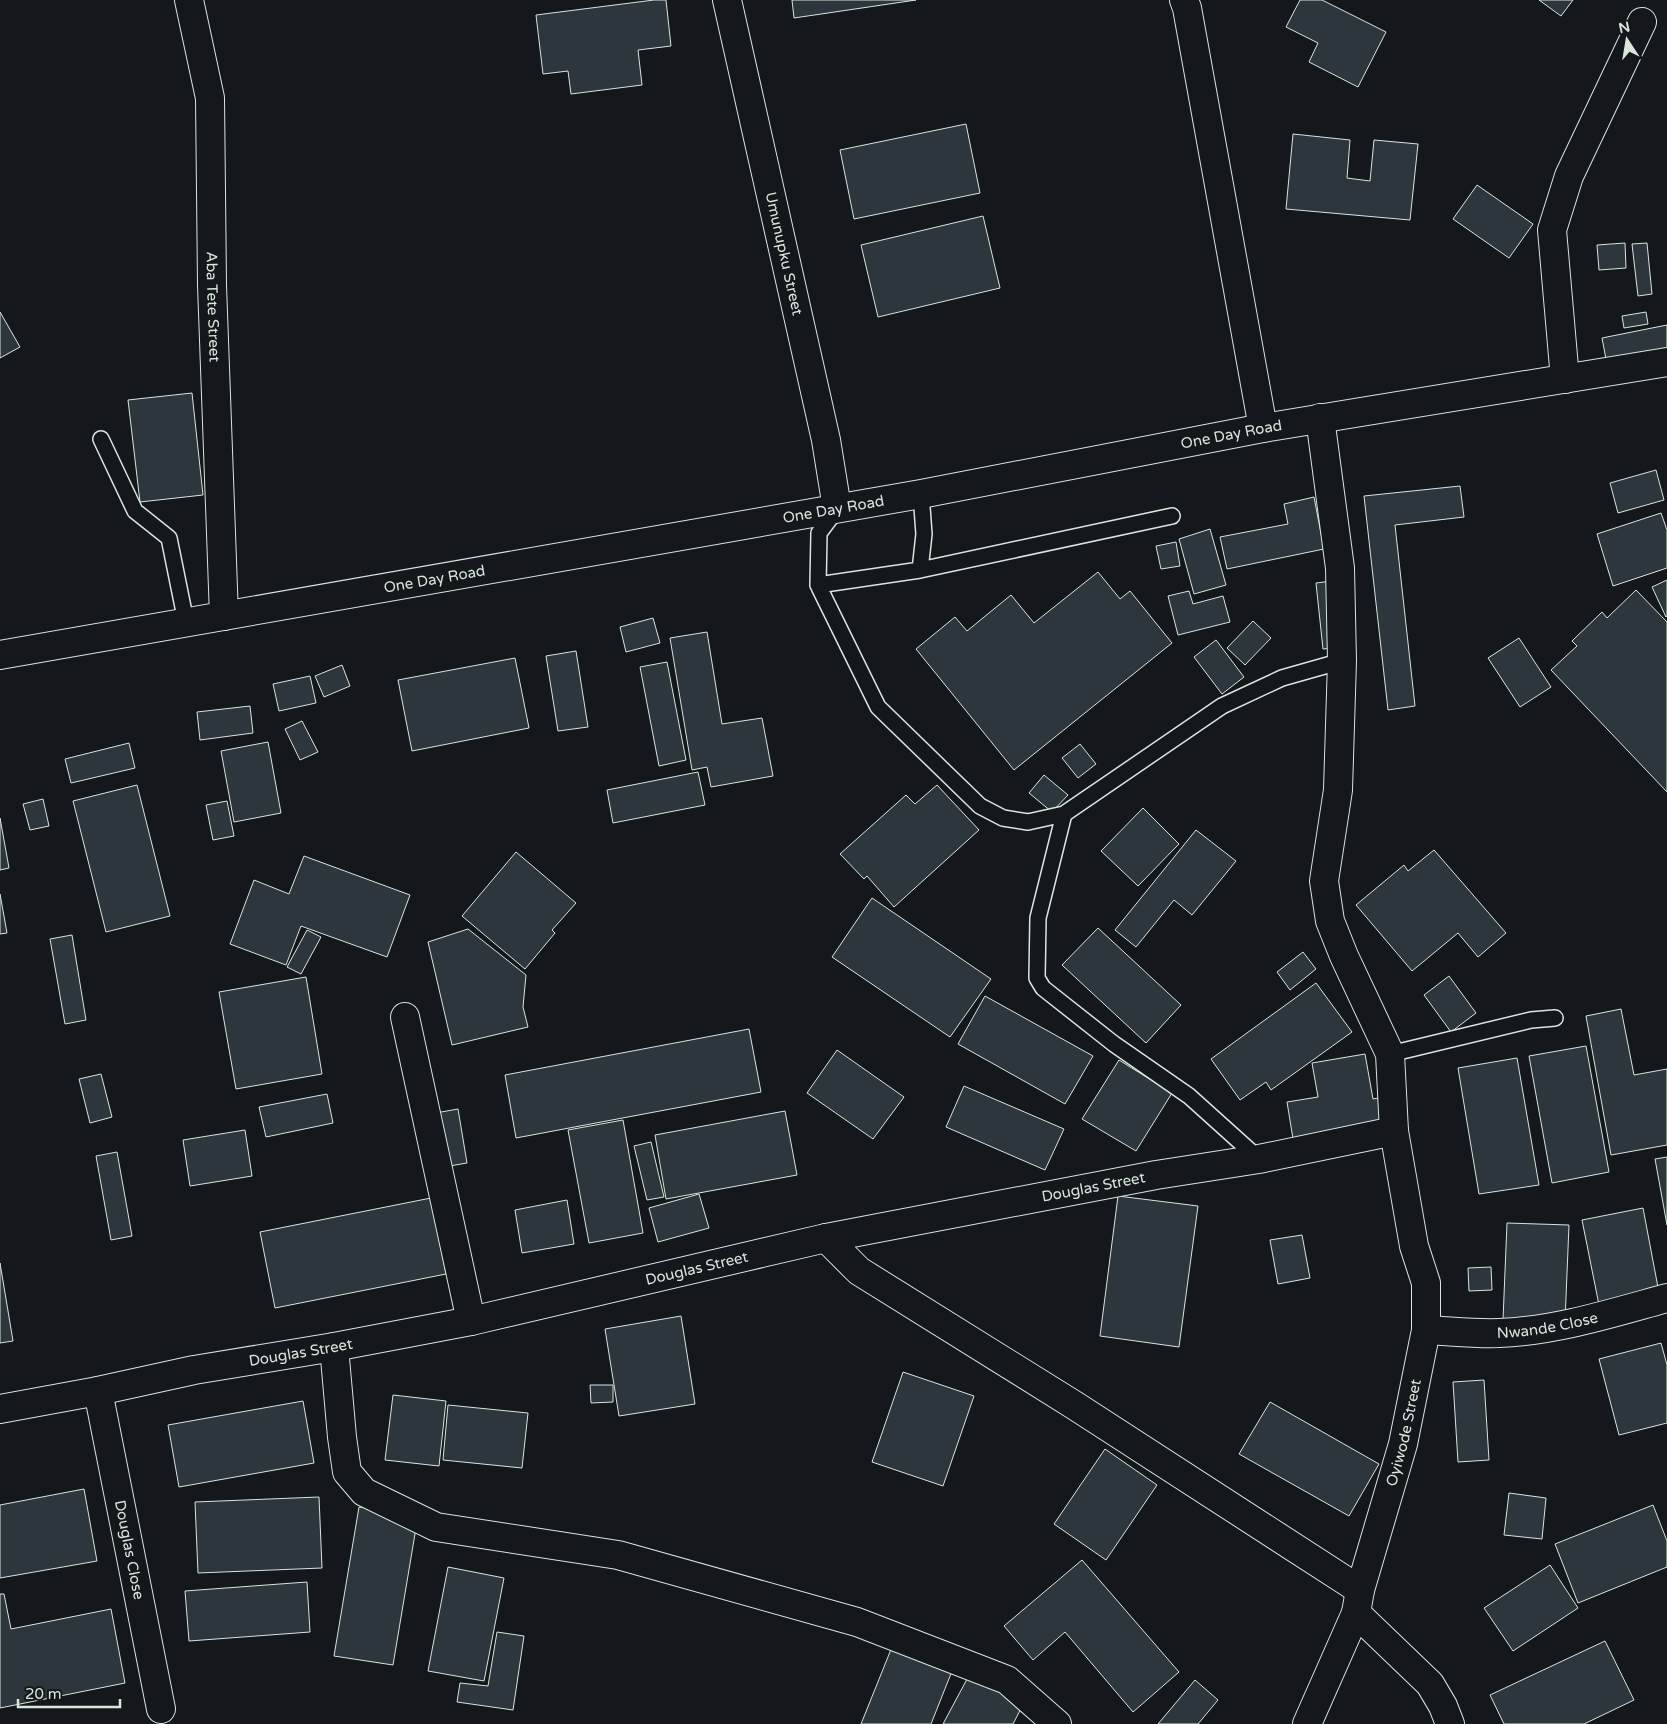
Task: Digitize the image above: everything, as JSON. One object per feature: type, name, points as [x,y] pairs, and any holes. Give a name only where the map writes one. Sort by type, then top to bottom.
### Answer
[{"type":"street","name":"Aba Tete Street","points":[[189,0],[210,98],[212,286],[224,616]]},
{"type":"street","name":"Umunupku Street","points":[[727,0],[826,440],[837,508]]},
{"type":"street","points":[[1184,0],[1263,428]]},
{"type":"street","points":[[1565,379],[1552,230],[1569,176],[1642,22]]},
{"type":"street","name":"One Day Road","points":[[0,655],[921,494],[1263,428],[1667,362]]},
{"type":"street","points":[[1320,418],[1340,568],[1342,661],[1338,790],[1324,881],[1330,921],[1344,956],[1390,1054]]},
{"type":"street","points":[[406,1017],[471,1321]]},
{"type":"street","name":"Oyiwode Street","points":[[1307,1724],[1358,1601],[1403,1444],[1426,1330],[1426,1283],[1414,1246],[1394,1131],[1390,1054]]},
{"type":"street","name":"Douglas Street","points":[[0,1409],[98,1391],[194,1370],[334,1347],[471,1321],[826,1238],[1156,1175],[1259,1159],[1394,1131]]},
{"type":"street","points":[[826,1238],[858,1271],[1074,1405],[1358,1601],[1430,1684],[1443,1706],[1450,1724]]},
{"type":"street","name":"Nwande Close","points":[[1426,1330],[1499,1333],[1544,1328],[1589,1320],[1667,1298]]},
{"type":"street","points":[[334,1347],[347,1472],[364,1492],[436,1527],[618,1555],[857,1622],[1007,1680],[1057,1724]]},
{"type":"street","name":"Douglas Close","points":[[98,1391],[160,1709]]},
{"type":"lane","points":[[101,439],[135,511],[169,538],[186,622]]},
{"type":"lane","points":[[920,570],[924,534],[921,494]]},
{"type":"lane","points":[[837,508],[819,533],[818,585],[878,707],[980,806],[1003,818],[1028,822],[1064,814],[1222,706],[1282,678],[1342,661]]},
{"type":"lane","points":[[818,585],[920,570],[1172,516]]},
{"type":"lane","points":[[1064,814],[1038,918],[1037,978],[1043,988],[1114,1044],[1189,1096],[1259,1159]]},
{"type":"lane","points":[[1390,1054],[1531,1020],[1555,1018]]},
{"type":"building","points":[[666,0],[671,46],[638,50],[642,85],[571,94],[568,71],[543,74],[536,15]]},
{"type":"building","points":[[792,0],[916,0],[794,18]]},
{"type":"building","points":[[1300,0],[1322,0],[1386,32],[1358,87],[1309,62],[1318,43],[1286,27]]},
{"type":"building","points":[[1539,0],[1573,0],[1561,16]]},
{"type":"building","points":[[966,124],[980,193],[854,219],[840,150]]},
{"type":"building","points":[[1293,134],[1350,140],[1347,178],[1370,181],[1374,140],[1418,144],[1410,220],[1286,209]]},
{"type":"building","points":[[1477,185],[1533,224],[1509,258],[1453,219]]},
{"type":"building","points":[[983,216],[1000,288],[878,317],[861,245]]},
{"type":"building","points":[[1625,243],[1626,268],[1599,270],[1597,245]]},
{"type":"building","points":[[1647,243],[1652,294],[1638,296],[1632,244]]},
{"type":"building","points":[[0,312],[20,347],[0,358]]},
{"type":"building","points":[[1646,312],[1648,324],[1624,328],[1622,316]]},
{"type":"building","points":[[1667,325],[1667,348],[1606,359],[1602,338]]},
{"type":"building","points":[[192,393],[203,495],[140,502],[128,400]]},
{"type":"building","points":[[1656,470],[1664,500],[1618,513],[1610,483]]},
{"type":"building","points":[[1460,486],[1464,517],[1395,525],[1415,706],[1388,710],[1364,496]]},
{"type":"building","points":[[1314,497],[1324,549],[1227,569],[1220,537],[1288,524],[1284,504]]},
{"type":"building","points":[[1661,513],[1667,530],[1667,568],[1613,586],[1597,534]]},
{"type":"building","points":[[1210,529],[1226,585],[1194,594],[1179,539]]},
{"type":"building","points":[[1176,542],[1180,566],[1161,569],[1156,546]]},
{"type":"building","points":[[1098,572],[1120,599],[1130,591],[1172,643],[1014,770],[916,649],[955,617],[967,631],[1011,595],[1034,623]]},
{"type":"building","points":[[1667,580],[1667,616],[1666,617],[1652,587]]},
{"type":"building","points":[[1332,581],[1340,647],[1323,649],[1316,583]]},
{"type":"building","points":[[1636,590],[1667,622],[1667,792],[1551,670],[1577,646],[1572,641],[1602,612],[1607,618]]},
{"type":"building","points":[[1189,591],[1193,604],[1223,596],[1230,622],[1178,635],[1168,596]]},
{"type":"building","points":[[653,618],[660,643],[626,652],[620,627]]},
{"type":"building","points":[[1253,621],[1271,638],[1245,665],[1227,648]]},
{"type":"building","points":[[707,632],[722,724],[762,718],[773,776],[711,787],[707,767],[692,770],[670,638]]},
{"type":"building","points":[[1519,638],[1551,687],[1520,707],[1488,658]]},
{"type":"building","points":[[1216,640],[1244,677],[1222,694],[1194,657]]},
{"type":"building","points":[[576,651],[588,727],[558,731],[546,656]]},
{"type":"building","points":[[515,658],[529,728],[412,751],[398,680]]},
{"type":"building","points":[[667,662],[686,760],[659,766],[640,667]]},
{"type":"building","points":[[342,665],[350,686],[324,697],[315,676]]},
{"type":"building","points":[[310,676],[316,703],[279,711],[273,684]]},
{"type":"building","points":[[250,706],[253,733],[200,740],[197,712]]},
{"type":"building","points":[[302,721],[318,752],[300,760],[285,729]]},
{"type":"building","points":[[268,742],[281,813],[234,822],[221,751]]},
{"type":"building","points":[[129,743],[135,768],[71,783],[65,759]]},
{"type":"building","points":[[1080,744],[1096,764],[1078,778],[1062,758]]},
{"type":"building","points":[[698,772],[705,805],[613,823],[607,790]]},
{"type":"building","points":[[1044,775],[1068,795],[1052,812],[1029,793]]},
{"type":"building","points":[[137,785],[170,916],[106,932],[73,801]]},
{"type":"building","points":[[937,785],[979,830],[894,907],[867,876],[864,879],[840,854],[906,795],[915,804]]},
{"type":"building","points":[[43,799],[49,826],[30,830],[23,804]]},
{"type":"building","points":[[227,801],[234,836],[213,840],[206,805]]},
{"type":"building","points":[[1143,808],[1179,844],[1138,886],[1101,851]]},
{"type":"building","points":[[0,818],[9,868],[0,870]]},
{"type":"building","points":[[1196,830],[1236,861],[1192,915],[1174,900],[1136,947],[1115,930]]},
{"type":"building","points":[[1434,850],[1506,933],[1478,957],[1458,933],[1412,971],[1356,905],[1404,865],[1408,871]]},
{"type":"building","points":[[516,852],[576,903],[552,930],[555,933],[525,969],[462,916]]},
{"type":"building","points":[[304,856],[410,895],[387,957],[301,926],[286,965],[230,944],[254,880],[289,894]]},
{"type":"building","points":[[0,894],[7,933],[0,934]]},
{"type":"building","points":[[872,898],[991,979],[950,1037],[832,957]]},
{"type":"building","points":[[1098,928],[1181,1005],[1146,1043],[1062,965]]},
{"type":"building","points":[[468,929],[526,975],[523,1007],[528,1027],[452,1045],[428,942]]},
{"type":"building","points":[[307,930],[321,937],[301,974],[287,967]]},
{"type":"building","points":[[72,935],[86,1020],[65,1024],[50,939]]},
{"type":"building","points":[[1303,952],[1316,969],[1290,990],[1277,972]]},
{"type":"building","points":[[1449,976],[1476,1013],[1451,1032],[1424,995]]},
{"type":"building","points":[[306,977],[322,1074],[236,1089],[219,992]]},
{"type":"building","points":[[1316,983],[1352,1032],[1271,1090],[1266,1082],[1240,1100],[1211,1059]]},
{"type":"building","points":[[985,996],[1093,1056],[1065,1104],[958,1044]]},
{"type":"building","points":[[1621,1009],[1634,1075],[1667,1069],[1667,1145],[1611,1155],[1586,1016]]},
{"type":"building","points":[[749,1029],[761,1092],[516,1138],[505,1075]]},
{"type":"building","points":[[1586,1046],[1609,1172],[1552,1183],[1529,1056]]},
{"type":"building","points":[[837,1050],[904,1097],[873,1139],[807,1093]]},
{"type":"building","points":[[1365,1054],[1373,1099],[1378,1098],[1384,1129],[1294,1145],[1287,1102],[1318,1097],[1312,1063]]},
{"type":"building","points":[[1517,1058],[1539,1185],[1479,1194],[1458,1068]]},
{"type":"building","points":[[1119,1060],[1172,1093],[1136,1151],[1082,1119]]},
{"type":"building","points":[[101,1074],[112,1117],[90,1123],[79,1079]]},
{"type":"building","points":[[964,1086],[1064,1129],[1045,1170],[946,1127]]},
{"type":"building","points":[[327,1094],[333,1123],[266,1137],[259,1107]]},
{"type":"building","points":[[458,1109],[467,1163],[438,1168],[430,1114]]},
{"type":"building","points":[[785,1111],[797,1175],[666,1199],[655,1135]]},
{"type":"building","points":[[623,1120],[643,1233],[589,1243],[568,1130]]},
{"type":"building","points":[[245,1130],[252,1176],[190,1186],[183,1140]]},
{"type":"building","points":[[651,1142],[664,1197],[647,1200],[634,1146]]},
{"type":"building","points":[[117,1152],[132,1236],[111,1240],[96,1156]]},
{"type":"building","points":[[1667,1157],[1667,1225],[1655,1159]]},
{"type":"building","points":[[699,1194],[709,1228],[658,1242],[649,1208]]},
{"type":"building","points":[[1118,1196],[1198,1206],[1179,1347],[1100,1336]]},
{"type":"building","points":[[431,1198],[446,1274],[275,1308],[260,1232]]},
{"type":"building","points":[[567,1200],[574,1244],[522,1253],[515,1210]]},
{"type":"building","points":[[1643,1208],[1660,1298],[1600,1310],[1582,1220]]},
{"type":"building","points":[[1507,1223],[1569,1225],[1565,1322],[1503,1320]]},
{"type":"building","points":[[1302,1235],[1310,1278],[1278,1284],[1270,1240]]},
{"type":"building","points":[[0,1263],[13,1341],[0,1343]]},
{"type":"building","points":[[1491,1267],[1492,1290],[1469,1291],[1468,1268]]},
{"type":"building","points":[[681,1316],[695,1404],[619,1416],[605,1329]]},
{"type":"building","points":[[1661,1343],[1667,1365],[1667,1423],[1619,1435],[1599,1359]]},
{"type":"building","points":[[903,1372],[974,1396],[943,1486],[872,1462]]},
{"type":"building","points":[[1484,1380],[1489,1460],[1458,1462],[1453,1382]]},
{"type":"building","points":[[590,1385],[613,1385],[613,1402],[591,1403]]},
{"type":"building","points":[[393,1395],[446,1401],[439,1466],[385,1460]]},
{"type":"building","points":[[303,1401],[314,1463],[179,1487],[168,1425]]},
{"type":"building","points":[[1270,1402],[1379,1464],[1349,1516],[1239,1454]]},
{"type":"building","points":[[448,1405],[528,1413],[522,1468],[443,1460]]},
{"type":"building","points":[[1105,1449],[1157,1485],[1106,1560],[1054,1524]]},
{"type":"building","points":[[84,1489],[97,1561],[0,1578],[0,1505]]},
{"type":"building","points":[[1509,1493],[1546,1498],[1542,1539],[1504,1535]]},
{"type":"building","points":[[319,1497],[322,1568],[198,1573],[195,1502]]},
{"type":"building","points":[[1653,1505],[1667,1541],[1667,1567],[1578,1603],[1555,1544]]},
{"type":"building","points":[[359,1507],[418,1516],[393,1665],[334,1656]]},
{"type":"building","points":[[1082,1560],[1179,1672],[1133,1712],[1065,1632],[1033,1660],[1004,1626]]},
{"type":"building","points":[[1550,1565],[1578,1608],[1513,1651],[1484,1608]]},
{"type":"building","points":[[448,1567],[504,1578],[484,1681],[428,1671]]},
{"type":"building","points":[[307,1582],[310,1632],[189,1641],[185,1591]]},
{"type":"building","points":[[0,1594],[4,1594],[11,1629],[111,1609],[125,1683],[0,1708]]},
{"type":"building","points":[[497,1632],[524,1636],[513,1710],[457,1702],[460,1683],[488,1686]]},
{"type":"building","points":[[898,1632],[958,1656],[931,1724],[861,1724]]},
{"type":"building","points":[[1605,1641],[1634,1700],[1584,1724],[1504,1724],[1490,1695]]},
{"type":"building","points":[[974,1666],[1028,1695],[1013,1724],[943,1724]]},
{"type":"building","points":[[1195,1680],[1218,1700],[1198,1724],[1158,1724]]}]
